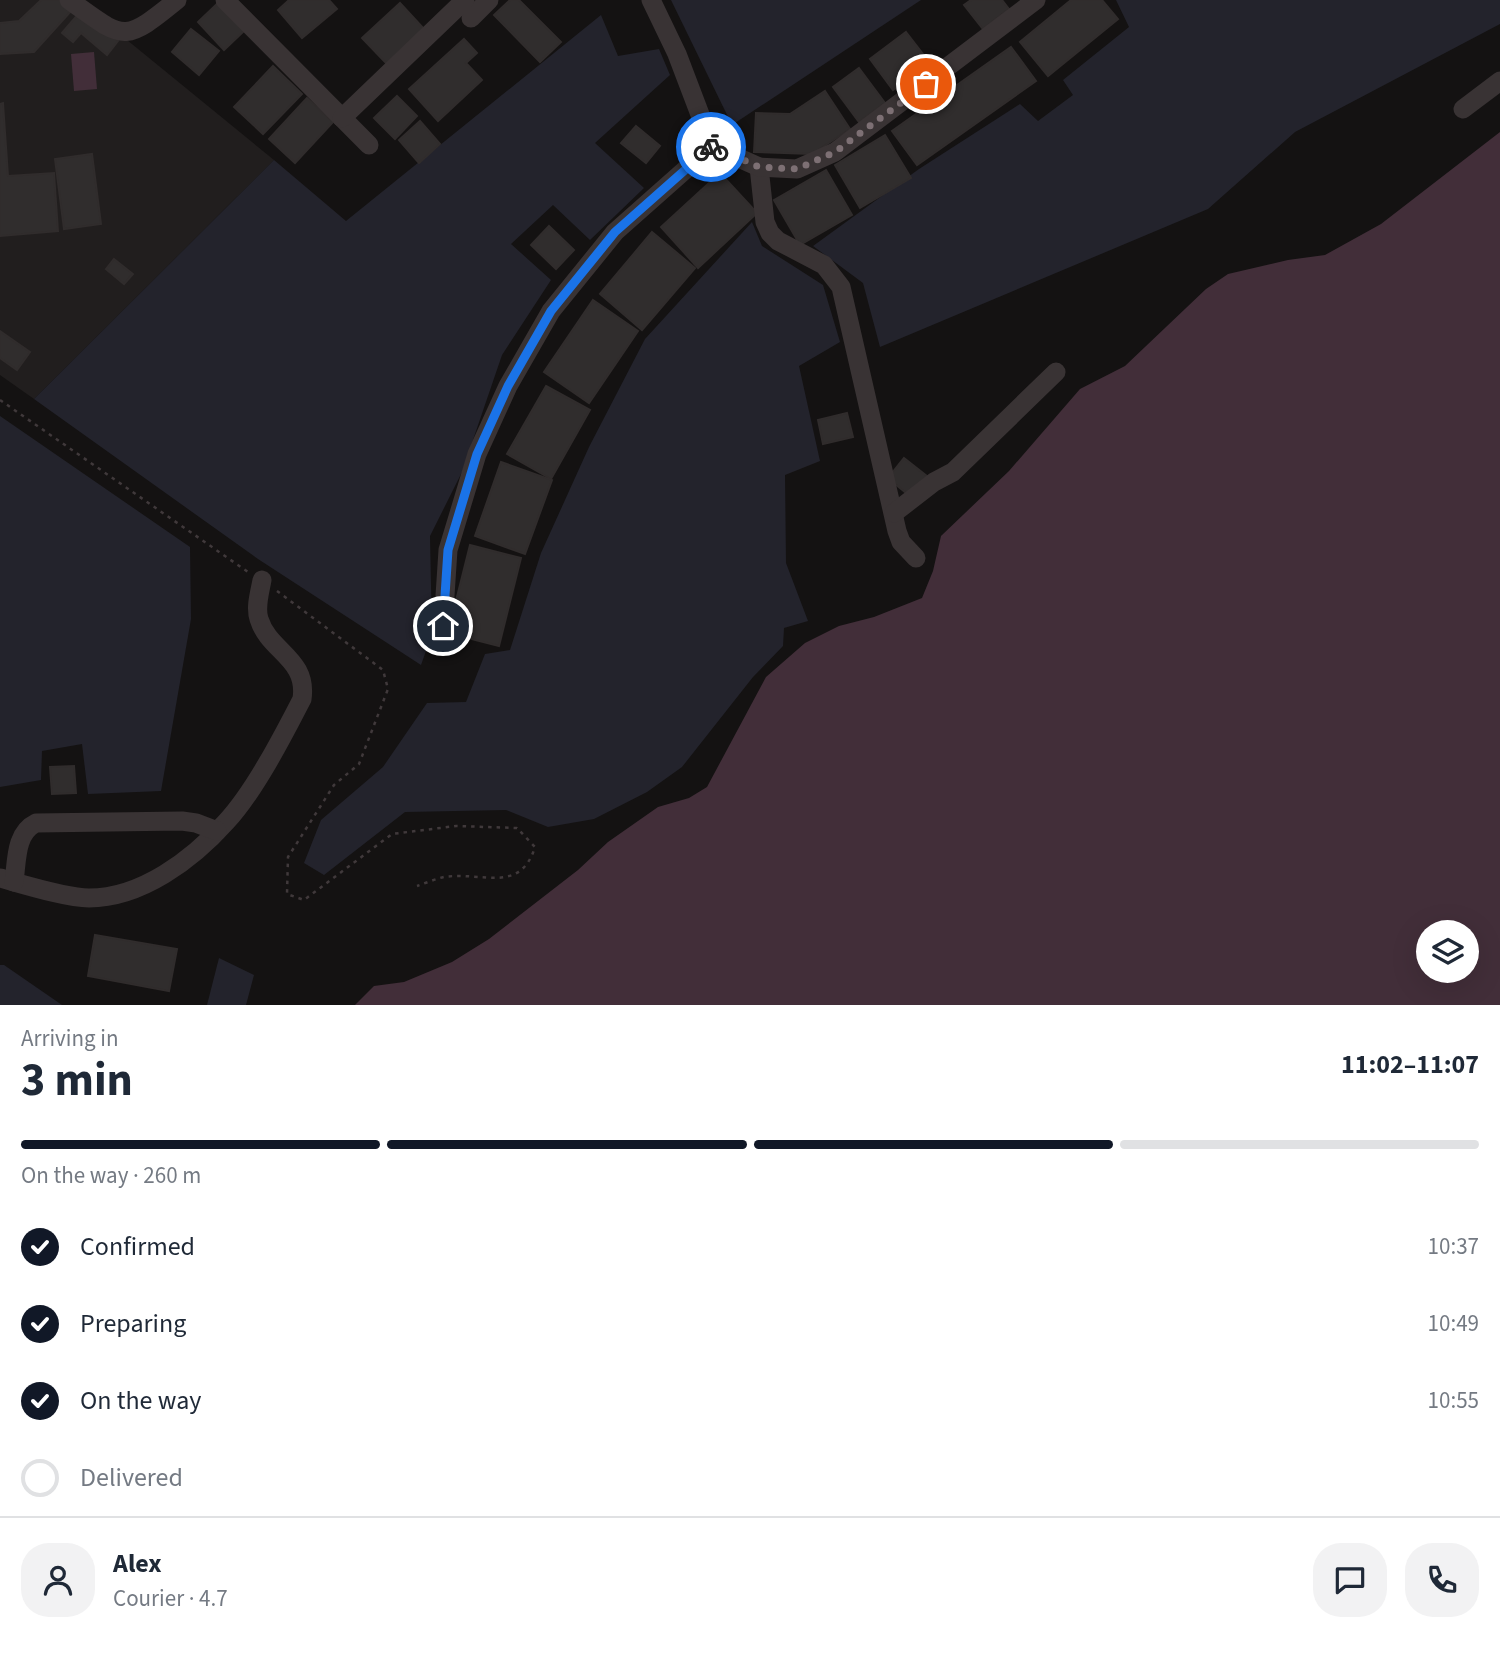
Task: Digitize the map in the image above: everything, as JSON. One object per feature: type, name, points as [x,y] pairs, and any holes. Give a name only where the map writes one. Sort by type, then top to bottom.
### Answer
[{"type":"street","points":[[69,0],[109,29],[124,33],[134,32],[149,23],[177,0]]},
{"type":"street","points":[[225,0],[369,145]]},
{"type":"street","points":[[342,118],[468,9],[489,0]]},
{"type":"street","points":[[650,0],[677,54],[712,146],[759,167],[797,169],[835,152],[1036,0]]},
{"type":"street","points":[[1463,109],[1500,81]]},
{"type":"street","points":[[443,626],[448,550],[473,466],[508,386],[551,311],[615,232],[712,146]]},
{"type":"street","points":[[759,167],[765,222],[769,233],[778,241],[824,265],[841,287],[858,352],[869,417],[901,542],[916,558]]},
{"type":"street","points":[[894,513],[934,482],[953,472],[1056,372]]},
{"type":"street","points":[[217,831],[181,821],[36,823],[26,827],[21,835],[7,880],[87,898],[120,895],[144,886],[170,871],[217,831],[240,805],[302,699],[304,687],[302,676],[264,630],[259,619],[262,580]]},
{"type":"shaded area","points":[[0,0],[73,0],[105,22],[274,160],[34,399],[0,375]]},
{"type":"shaded area","points":[[671,0],[921,0],[732,125]]},
{"type":"shaded area","points":[[1116,0],[1500,0],[1500,24],[1295,132],[1208,209],[880,347],[863,283],[813,246],[919,169],[1020,104],[1038,121],[1073,95],[1063,80],[1129,27]]},
{"type":"shaded area","points":[[601,15],[618,56],[659,49],[670,75],[595,143],[644,188],[590,240],[553,205],[511,244],[551,280],[502,355],[462,472],[430,536],[432,634],[421,665],[258,559],[34,399],[274,160],[346,221]]},
{"type":"shaded area","points":[[94,52],[97,89],[74,91],[71,54]]},
{"type":"shaded area","points":[[1500,132],[1500,1005],[355,1005],[374,986],[404,982],[452,962],[489,939],[578,870],[608,842],[658,807],[689,798],[707,787],[766,677],[805,643],[839,626],[874,617],[922,598],[933,571],[941,536],[1009,471],[1080,389],[1125,366],[1206,289],[1228,274],[1288,260],[1325,255],[1381,224]]},
{"type":"shaded area","points":[[752,222],[762,246],[823,285],[840,342],[799,366],[820,461],[785,475],[786,563],[808,621],[784,628],[783,646],[753,677],[682,767],[647,792],[594,819],[548,827],[506,810],[405,812],[324,875],[304,863],[321,820],[383,767],[427,703],[466,702],[485,654],[510,650],[541,553],[589,447],[645,339]]},
{"type":"shaded area","points":[[0,416],[190,547],[191,619],[161,791],[88,794],[82,744],[42,751],[41,780],[0,787]]},
{"type":"shaded area","points":[[219,958],[254,975],[246,1005],[207,1005]]},
{"type":"shaded area","points":[[0,965],[4,965],[62,1005],[0,1005]]},
{"type":"building","points":[[41,0],[62,0],[72,10],[34,52],[0,54],[0,23],[19,21]]},
{"type":"building","points":[[289,0],[329,0],[337,9],[302,38],[278,10]]},
{"type":"building","points":[[510,0],[519,0],[561,42],[540,62],[494,15]]},
{"type":"building","points":[[971,0],[1002,0],[1009,9],[983,29],[964,5]]},
{"type":"building","points":[[1071,0],[1102,0],[1118,19],[1048,76],[1020,42]]},
{"type":"building","points":[[218,3],[244,31],[224,50],[198,22]]},
{"type":"building","points":[[400,3],[424,29],[387,64],[362,38]]},
{"type":"building","points":[[81,11],[118,41],[107,55],[81,33],[73,42],[62,33]]},
{"type":"building","points":[[191,29],[219,51],[199,75],[172,52]]},
{"type":"building","points":[[906,32],[930,63],[893,90],[870,59]]},
{"type":"building","points":[[464,39],[477,53],[466,63],[482,80],[438,121],[409,89]]},
{"type":"building","points":[[1011,47],[1036,81],[917,165],[892,131]]},
{"type":"building","points":[[273,66],[302,94],[263,134],[234,107]]},
{"type":"building","points":[[859,68],[885,103],[859,122],[833,87]]},
{"type":"building","points":[[825,91],[850,129],[812,154],[754,152],[756,113],[790,114]]},
{"type":"building","points":[[397,96],[417,116],[395,139],[374,118]]},
{"type":"building","points":[[307,98],[333,122],[295,163],[269,139]]},
{"type":"building","points":[[3,103],[8,176],[54,173],[58,231],[0,236],[0,104]]},
{"type":"building","points":[[420,121],[440,144],[419,163],[399,140]]},
{"type":"building","points":[[636,126],[660,146],[646,163],[621,143]]},
{"type":"building","points":[[885,135],[911,178],[860,208],[835,165]]},
{"type":"building","points":[[92,154],[101,224],[64,229],[55,159]]},
{"type":"building","points":[[826,170],[852,215],[800,245],[774,200]]},
{"type":"building","points":[[720,173],[757,213],[698,268],[661,227]]},
{"type":"building","points":[[549,226],[574,250],[556,269],[531,245]]},
{"type":"building","points":[[652,232],[695,268],[642,330],[600,294]]},
{"type":"building","points":[[114,259],[133,274],[124,284],[106,269]]},
{"type":"building","points":[[593,300],[638,331],[589,403],[544,372]]},
{"type":"building","points":[[0,331],[30,352],[17,370],[0,358]]},
{"type":"building","points":[[546,386],[590,410],[551,479],[507,454]]},
{"type":"building","points":[[847,413],[853,437],[823,444],[818,420]]},
{"type":"building","points":[[904,458],[928,477],[911,497],[888,478]]},
{"type":"building","points":[[501,462],[552,480],[525,554],[475,536]]},
{"type":"building","points":[[470,545],[521,558],[499,646],[448,633]]},
{"type":"building","points":[[74,766],[76,793],[52,794],[50,767]]},
{"type":"building","points":[[95,935],[177,949],[169,991],[88,976]]},
{"type":"way so far","points":[[711,147],[759,167],[797,169],[835,152],[926,84]]},
{"type":"route","points":[[443,626],[448,550],[477,454],[508,386],[551,311],[615,232],[711,147]]}]
